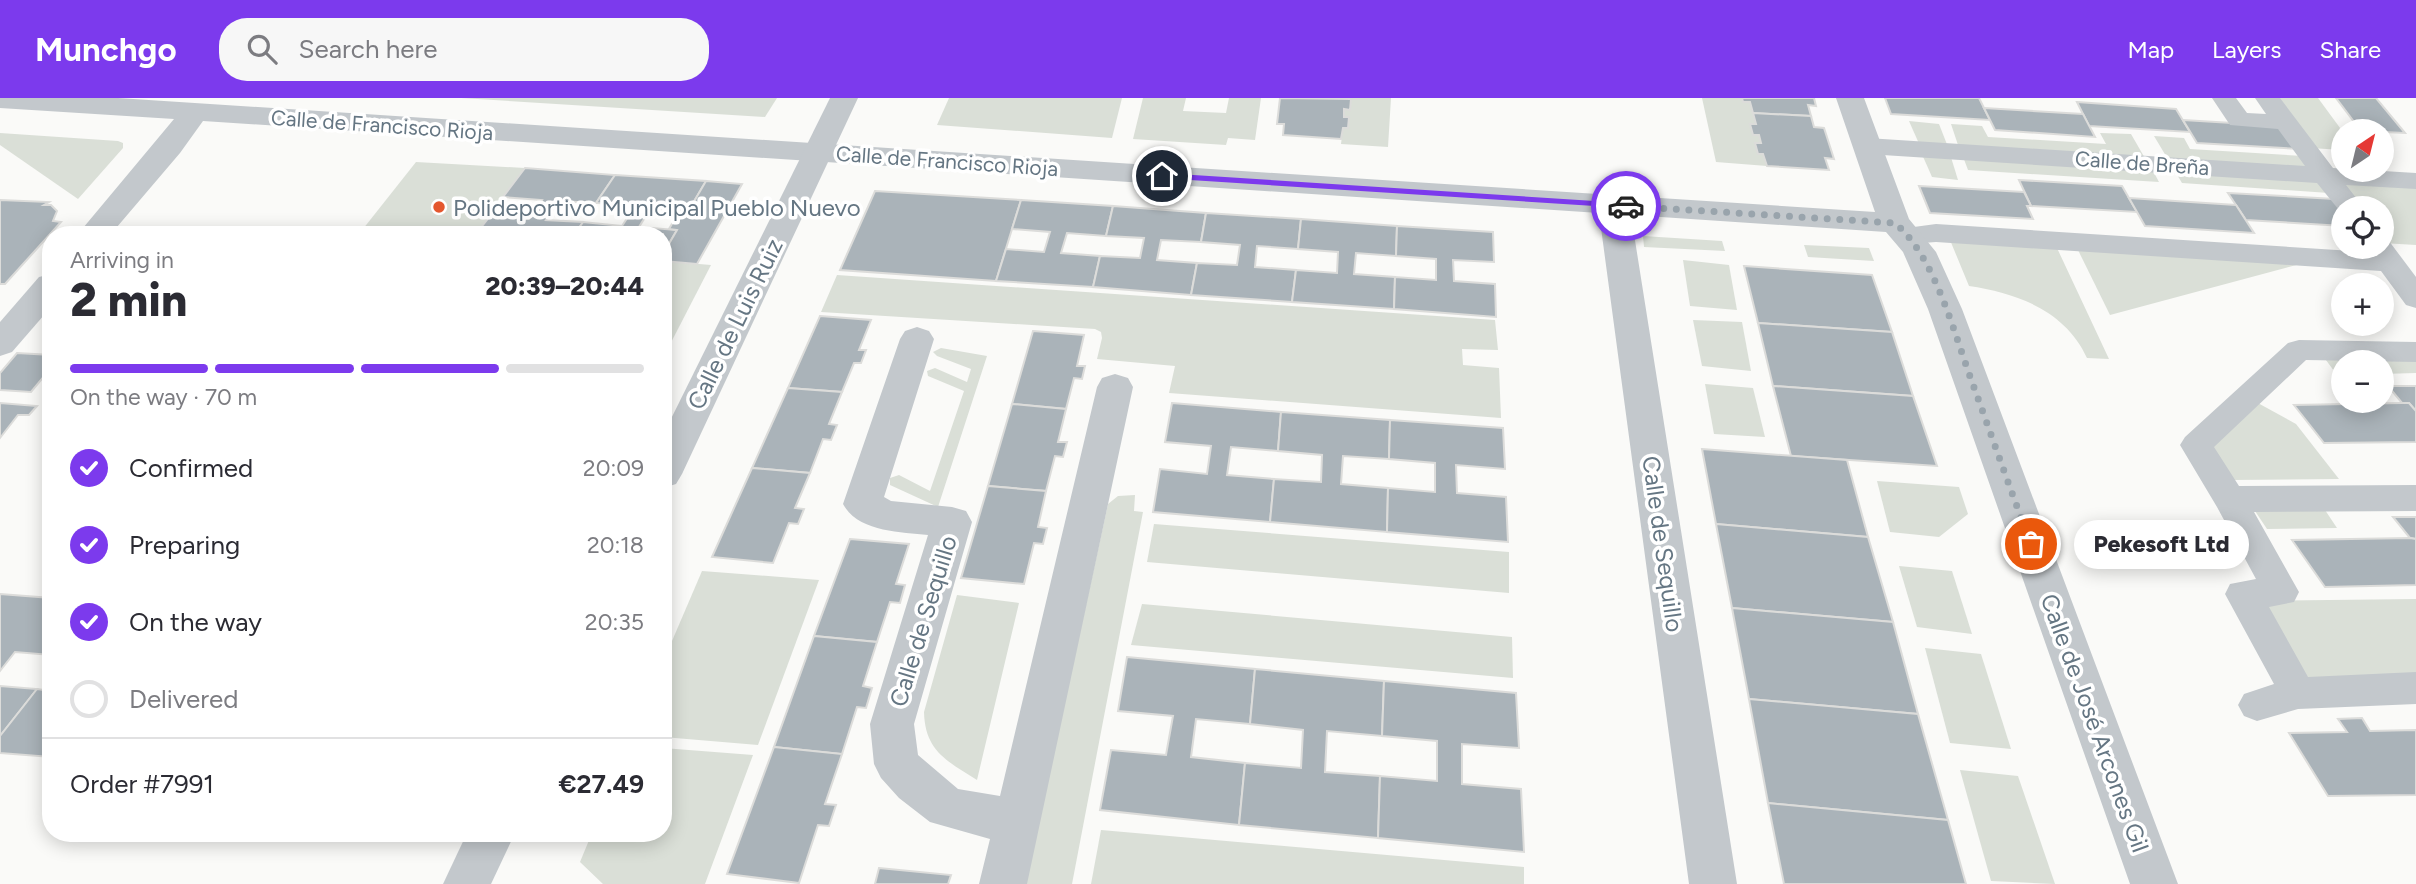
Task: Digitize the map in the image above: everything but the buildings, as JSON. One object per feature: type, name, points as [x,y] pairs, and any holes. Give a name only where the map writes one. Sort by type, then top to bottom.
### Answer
[{"type":"street","name":"Calle de Luis Ruiz","points":[[672,455],[844,98]]},
{"type":"street","name":"Calle de José Arcones Gil","points":[[1850,98],[1902,229],[1922,254],[1945,309],[2154,884]]},
{"type":"street","points":[[2224,98],[2239,120],[2285,122]]},
{"type":"street","points":[[2267,98],[2341,196]]},
{"type":"street","name":"Calle de Francisco Rioja","points":[[0,99],[1614,205],[1902,229]]},
{"type":"street","points":[[101,226],[169,147],[194,113]]},
{"type":"street","name":"Calle de Breña","points":[[1867,146],[2416,181]]},
{"type":"street","name":"Calle de Sequillo","points":[[1614,205],[1713,884]]},
{"type":"street","points":[[1902,229],[1936,233],[2331,252]]},
{"type":"street","points":[[2387,259],[2416,298]]},
{"type":"street","points":[[0,344],[42,295]]},
{"type":"street","name":"Calle de Sequillo","points":[[917,339],[862,504],[885,515],[952,522],[892,724],[897,764],[915,783],[946,807],[991,818],[1018,817]]},
{"type":"street","points":[[2298,693],[2243,594],[2281,592],[2230,499],[2196,445],[2299,350],[2416,352]]},
{"type":"street","points":[[1003,884],[1115,387]]},
{"type":"street","points":[[2230,499],[2416,498]]},
{"type":"street","points":[[2257,705],[2298,693],[2416,688]]},
{"type":"street","points":[[467,884],[487,842]]},
{"type":"shaded area","points":[[461,98],[777,98],[765,117]]},
{"type":"shaded area","points":[[949,98],[1122,98],[1112,138],[937,125]]},
{"type":"shaded area","points":[[1143,98],[1186,98],[1183,111],[1226,113],[1229,98],[1261,98],[1255,140],[1228,138],[1226,145],[1133,139]]},
{"type":"shaded area","points":[[1344,98],[1391,98],[1388,147],[1341,144],[1343,128],[1348,128],[1349,118],[1344,117],[1344,109],[1350,109]]},
{"type":"shaded area","points":[[1702,98],[1742,98],[1743,102],[1750,102],[1756,124],[1750,124],[1753,135],[1759,135],[1761,143],[1755,143],[1758,154],[1763,154],[1767,166],[1716,162]]},
{"type":"shaded area","points":[[2274,98],[2318,98],[2333,119],[2331,119],[2331,149],[2310,148]]},
{"type":"shaded area","points":[[1909,121],[1939,124],[1948,147],[1920,146]]},
{"type":"shaded area","points":[[1951,124],[1982,126],[1988,137],[2106,144],[2100,133],[2131,134],[2146,160],[1959,148]]},
{"type":"shaded area","points":[[0,133],[118,141],[123,143],[123,148],[78,199],[0,145]]},
{"type":"shaded area","points":[[2154,136],[2184,138],[2190,149],[2303,156],[2313,171],[2169,161]]},
{"type":"shaded area","points":[[1921,152],[1950,154],[1958,180],[1932,177]]},
{"type":"shaded area","points":[[1962,154],[2151,167],[2159,182],[1968,170]]},
{"type":"shaded area","name":"Polideportivo Municipal Pueblo Nuevo","points":[[416,162],[525,168],[482,226],[365,226]]},
{"type":"shaded area","points":[[2173,168],[2317,177],[2329,193],[2182,183]]},
{"type":"shaded area","points":[[2338,182],[2416,184],[2416,245],[2394,244],[2394,196],[2348,196]]},
{"type":"shaded area","points":[[1643,236],[1722,241],[1725,251],[1644,247]]},
{"type":"shaded area","points":[[1950,240],[2057,248],[2109,359],[2087,358],[2066,328],[2038,307],[2022,299],[1969,286]]},
{"type":"shaded area","points":[[1804,245],[1869,248],[1874,261],[1808,257]]},
{"type":"shaded area","points":[[2078,250],[2300,264],[2110,315]]},
{"type":"shaded area","points":[[1683,260],[1729,265],[1737,310],[1690,306]]},
{"type":"shaded area","name":"Polideportivo Municipal Pueblo Nuevo","points":[[672,262],[711,265],[672,341]]},
{"type":"shaded area","points":[[837,275],[1495,320],[1498,350],[1462,349],[1463,365],[1499,368],[1501,418],[1169,393],[1175,366],[1097,359],[1102,338],[1101,332],[1095,329],[821,312]]},
{"type":"shaded area","points":[[1693,320],[1742,322],[1751,371],[1702,366]]},
{"type":"shaded area","points":[[941,348],[987,356],[938,507],[890,485],[890,478],[899,475],[930,491],[964,391],[928,376],[927,371],[935,368],[967,382],[971,369],[933,352]]},
{"type":"shaded area","points":[[2323,356],[2331,356],[2331,367]]},
{"type":"shaded area","points":[[2394,358],[2416,358],[2416,373],[2394,374]]},
{"type":"shaded area","points":[[1705,384],[1753,388],[1765,437],[1714,434]]},
{"type":"shaded area","points":[[2256,402],[2296,424],[2339,479],[2232,480],[2211,447]]},
{"type":"shaded area","points":[[1877,481],[1959,487],[1968,514],[1939,537],[1890,532]]},
{"type":"shaded area","points":[[1135,495],[1134,511],[1143,512],[1072,884],[1025,884],[1108,504],[1118,496]]},
{"type":"shaded area","points":[[2323,507],[2337,528],[2267,529],[2253,508]]},
{"type":"shaded area","points":[[1154,524],[1509,552],[1509,593],[1147,562]]},
{"type":"shaded area","points":[[1899,566],[1952,571],[1972,634],[1917,627]]},
{"type":"shaded area","points":[[702,571],[819,580],[758,745],[672,738],[672,641]]},
{"type":"shaded area","points":[[957,595],[1019,603],[977,780],[940,754],[933,746],[925,725],[924,712]]},
{"type":"shaded area","points":[[2416,599],[2416,677],[2299,679],[2250,601]]},
{"type":"shaded area","points":[[1142,604],[1512,637],[1513,678],[1131,645]]},
{"type":"shaded area","points":[[1925,648],[1981,654],[2011,749],[1950,743]]},
{"type":"shaded area","points":[[672,749],[753,755],[705,884],[603,884],[580,862],[588,842],[672,842]]},
{"type":"shaded area","points":[[1960,770],[2018,776],[2055,884],[1991,881]]},
{"type":"shaded area","points":[[1101,830],[1524,867],[1524,884],[1091,884]]},
{"type":"way so far","points":[[1626,206],[1895,223],[1909,234],[1922,254],[1945,309],[2031,544]]},
{"type":"place","name":"Polideportivo Municipal Pueblo Nuevo","points":[[439,207]]},
{"type":"place","name":"Pekesoft Ltd","points":[[2031,544]]},
{"type":"route","points":[[1162,176],[1626,206]]}]
